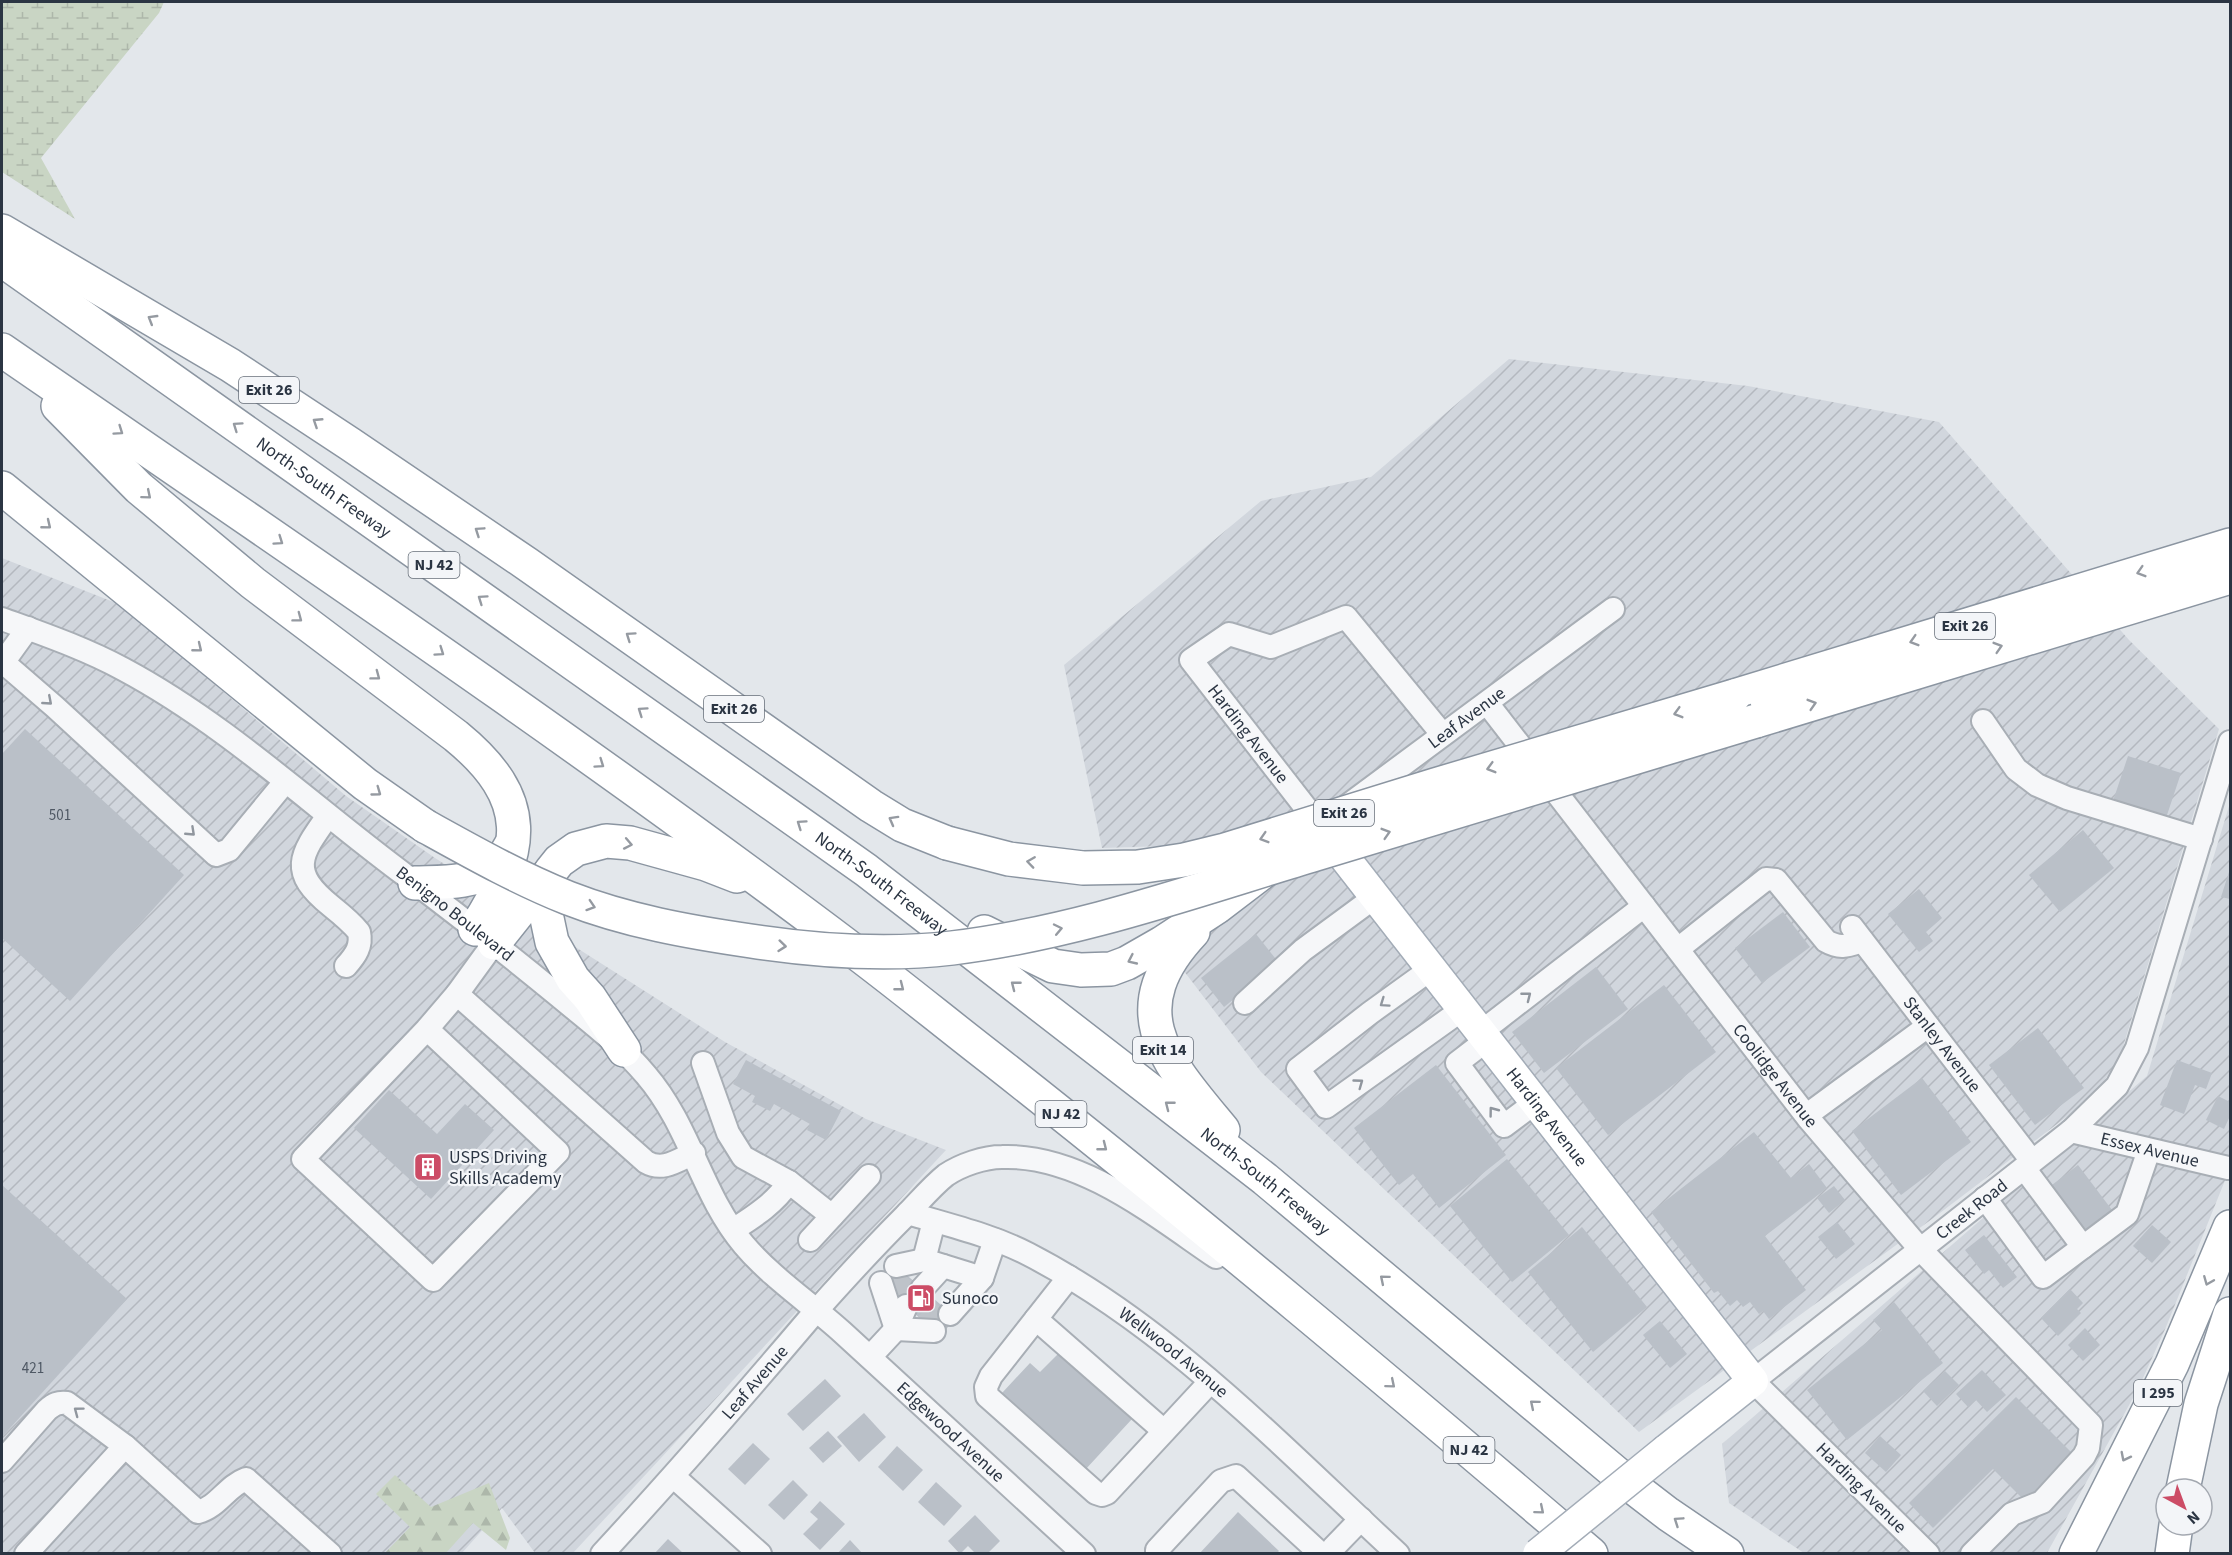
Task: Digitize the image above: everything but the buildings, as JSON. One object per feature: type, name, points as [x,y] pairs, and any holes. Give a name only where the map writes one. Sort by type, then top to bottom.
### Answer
[{"type":"highway","name":"Exit 26","points":[[2,231],[230,365],[527,564],[871,806],[902,825],[947,843],[1009,859],[1083,868],[1138,867],[1184,860],[1225,850],[2230,545]]},
{"type":"highway","name":"North-South Freeway","points":[[2,260],[866,870],[1265,1179],[1629,1484],[1727,1554]]},
{"type":"highway","points":[[2,350],[147,495],[253,584],[477,753],[503,786],[513,815],[512,852],[485,936]]},
{"type":"highway","name":"NJ 42","points":[[2,350],[544,724],[860,955],[1203,1226],[1591,1554]]},
{"type":"highway","points":[[2,488],[348,770],[425,826],[495,865],[582,903],[652,923],[710,936],[852,952],[929,951],[1015,938],[1125,912],[2230,577]]},
{"type":"highway","points":[[866,870],[1034,957],[1066,969],[1111,969],[1127,963],[1218,907],[1320,826]]},
{"type":"highway","points":[[415,883],[453,881],[480,875],[494,868],[503,858],[513,840]]},
{"type":"highway","points":[[485,936],[559,861],[576,849],[606,841],[630,843],[706,864],[770,888]]},
{"type":"highway","points":[[551,871],[545,909],[552,942],[573,979],[590,998],[624,1050]]},
{"type":"highway","name":"Exit 14","points":[[1218,907],[1184,941],[1166,968],[1156,998],[1156,1028],[1162,1048],[1173,1068],[1265,1179]]},
{"type":"highway","name":"I 295","points":[[2076,1554],[2172,1364],[2230,1227]]},
{"type":"highway","points":[[2185,1477],[2201,1404],[2230,1314]]},
{"type":"highway","points":[[2198,1477],[2205,1445],[2230,1357]]},
{"type":"highway","points":[[2172,1554],[2174,1537]]},
{"type":"highway","points":[[2186,1554],[2188,1537]]},
{"type":"main road","name":"Harding Avenue","points":[[1320,826],[1753,1381]]},
{"type":"main road","name":"Creek Road","points":[[1538,1554],[1753,1381]]},
{"type":"street","name":"Leaf Avenue","points":[[1320,826],[1613,609]]},
{"type":"street","name":"Harding Avenue","points":[[1320,826],[1191,660],[1228,634],[1271,647],[1346,617],[1443,735]]},
{"type":"street","name":"Benigno Boulevard","points":[[2,619],[64,640],[142,680],[179,702],[246,750],[485,936],[624,1050],[668,1104],[713,1194],[743,1245],[770,1272],[818,1310]]},
{"type":"street","points":[[28,628],[2,663],[55,707],[216,855],[229,850],[285,782]]},
{"type":"street","name":"Coolidge Avenue","points":[[1487,703],[1807,1115],[1920,1249],[2091,1425],[2088,1448],[2084,1456],[2042,1502],[2012,1514],[1972,1554]]},
{"type":"street","points":[[1983,721],[2016,769],[2037,785],[2078,801],[2201,839]]},
{"type":"street","name":"Creek Road","points":[[1753,1381],[2071,1131],[2117,1086],[2137,1048],[2230,742]]},
{"type":"street","points":[[328,816],[307,847],[303,869],[310,888],[359,932],[358,951],[346,966]]},
{"type":"street","name":"Stanley Avenue","points":[[1678,949],[1766,879],[1772,878],[1826,941],[1835,946],[1847,946],[1857,934],[1928,1026],[2028,1165],[2083,1247]]},
{"type":"street","points":[[1245,1003],[1303,950],[1375,897]]},
{"type":"street","points":[[1536,1102],[1504,1126],[1457,1063],[1484,1036],[1644,906]]},
{"type":"street","points":[[427,1029],[558,1152],[433,1280],[303,1159],[427,1029],[457,994],[485,936]]},
{"type":"street","points":[[1431,969],[1298,1069],[1326,1107],[1463,1009]]},
{"type":"street","points":[[457,994],[646,1162],[654,1167],[663,1167],[694,1153]]},
{"type":"street","points":[[1807,1115],[1928,1026]]},
{"type":"street","points":[[703,1064],[725,1126],[743,1157],[789,1182],[832,1216]]},
{"type":"street","name":"Essex Avenue","points":[[2071,1131],[2228,1168]]},
{"type":"street","points":[[1986,1198],[2043,1277],[2127,1214],[2149,1150]]},
{"type":"street","name":"Leaf Avenue","points":[[602,1554],[674,1477],[852,1269],[935,1185],[966,1165],[1001,1157],[1036,1159],[1085,1175],[1126,1197],[1347,1346]]},
{"type":"street","points":[[810,1240],[869,1176]]},
{"type":"street","points":[[734,1230],[769,1206],[780,1196],[789,1182]]},
{"type":"street","name":"Wellwood Avenue","points":[[908,1213],[995,1240],[1027,1254],[1069,1277],[1150,1331],[1210,1382],[1398,1554]]},
{"type":"street","points":[[933,1263],[934,1221]]},
{"type":"street","points":[[946,1310],[976,1277],[995,1240]]},
{"type":"street","points":[[933,1263],[976,1277]]},
{"type":"street","points":[[933,1263],[910,1278],[933,1263]]},
{"type":"street","points":[[1069,1277],[991,1376],[986,1388],[987,1396],[1096,1493],[1102,1495],[1107,1493],[1210,1382]]},
{"type":"street","points":[[896,1329],[894,1295],[896,1329]]},
{"type":"street","name":"Edgewood Avenue","points":[[818,1310],[1084,1554]]},
{"type":"street","points":[[1036,1319],[1164,1431]]},
{"type":"street","points":[[870,1357],[896,1329],[930,1327]]},
{"type":"street","name":"Harding Avenue","points":[[1753,1381],[1928,1554]]},
{"type":"street","points":[[2,1461],[47,1410],[54,1404],[66,1403],[125,1446],[198,1512],[209,1509],[237,1483],[246,1479],[330,1554]]},
{"type":"street","points":[[26,1554],[125,1446]]},
{"type":"street","points":[[1157,1554],[1157,1550],[1221,1481],[1236,1476],[1331,1552],[1361,1519]]},
{"type":"street","points":[[674,1477],[760,1554]]},
{"type":"shaded area","points":[[1509,359],[1748,386],[1939,422],[2129,640],[2219,729],[2120,1057],[2094,1096],[1932,1219],[1639,1432],[1261,1072],[1164,945],[1233,891],[1199,845],[1102,848],[1064,665],[1261,501],[1371,477]]},
{"type":"shaded area","points":[[2,558],[121,605],[346,796],[435,858],[725,1042],[866,1119],[946,1150],[573,1553],[535,1553],[502,1508],[462,1553],[2,1553]]},
{"type":"shaded area","points":[[2230,803],[2230,1168],[2166,1327],[2138,1389],[2047,1553],[1804,1553],[1729,1503],[1722,1444],[2147,1076]]},
{"type":"green space","points":[[2,2],[164,2],[159,13],[41,158],[75,219],[2,172]]},
{"type":"green space","points":[[395,1475],[431,1507],[489,1483],[510,1538],[506,1550],[473,1523],[446,1553],[385,1553],[410,1527],[376,1494]]},
{"type":"tunnel","points":[[894,1295],[910,1278]]},
{"type":"tunnel","points":[[926,1324],[942,1307]]},
{"type":"place","name":"USPS Driving Skills Academy","points":[[428,1167]]},
{"type":"place","name":"Sunoco","points":[[921,1298]]}]
